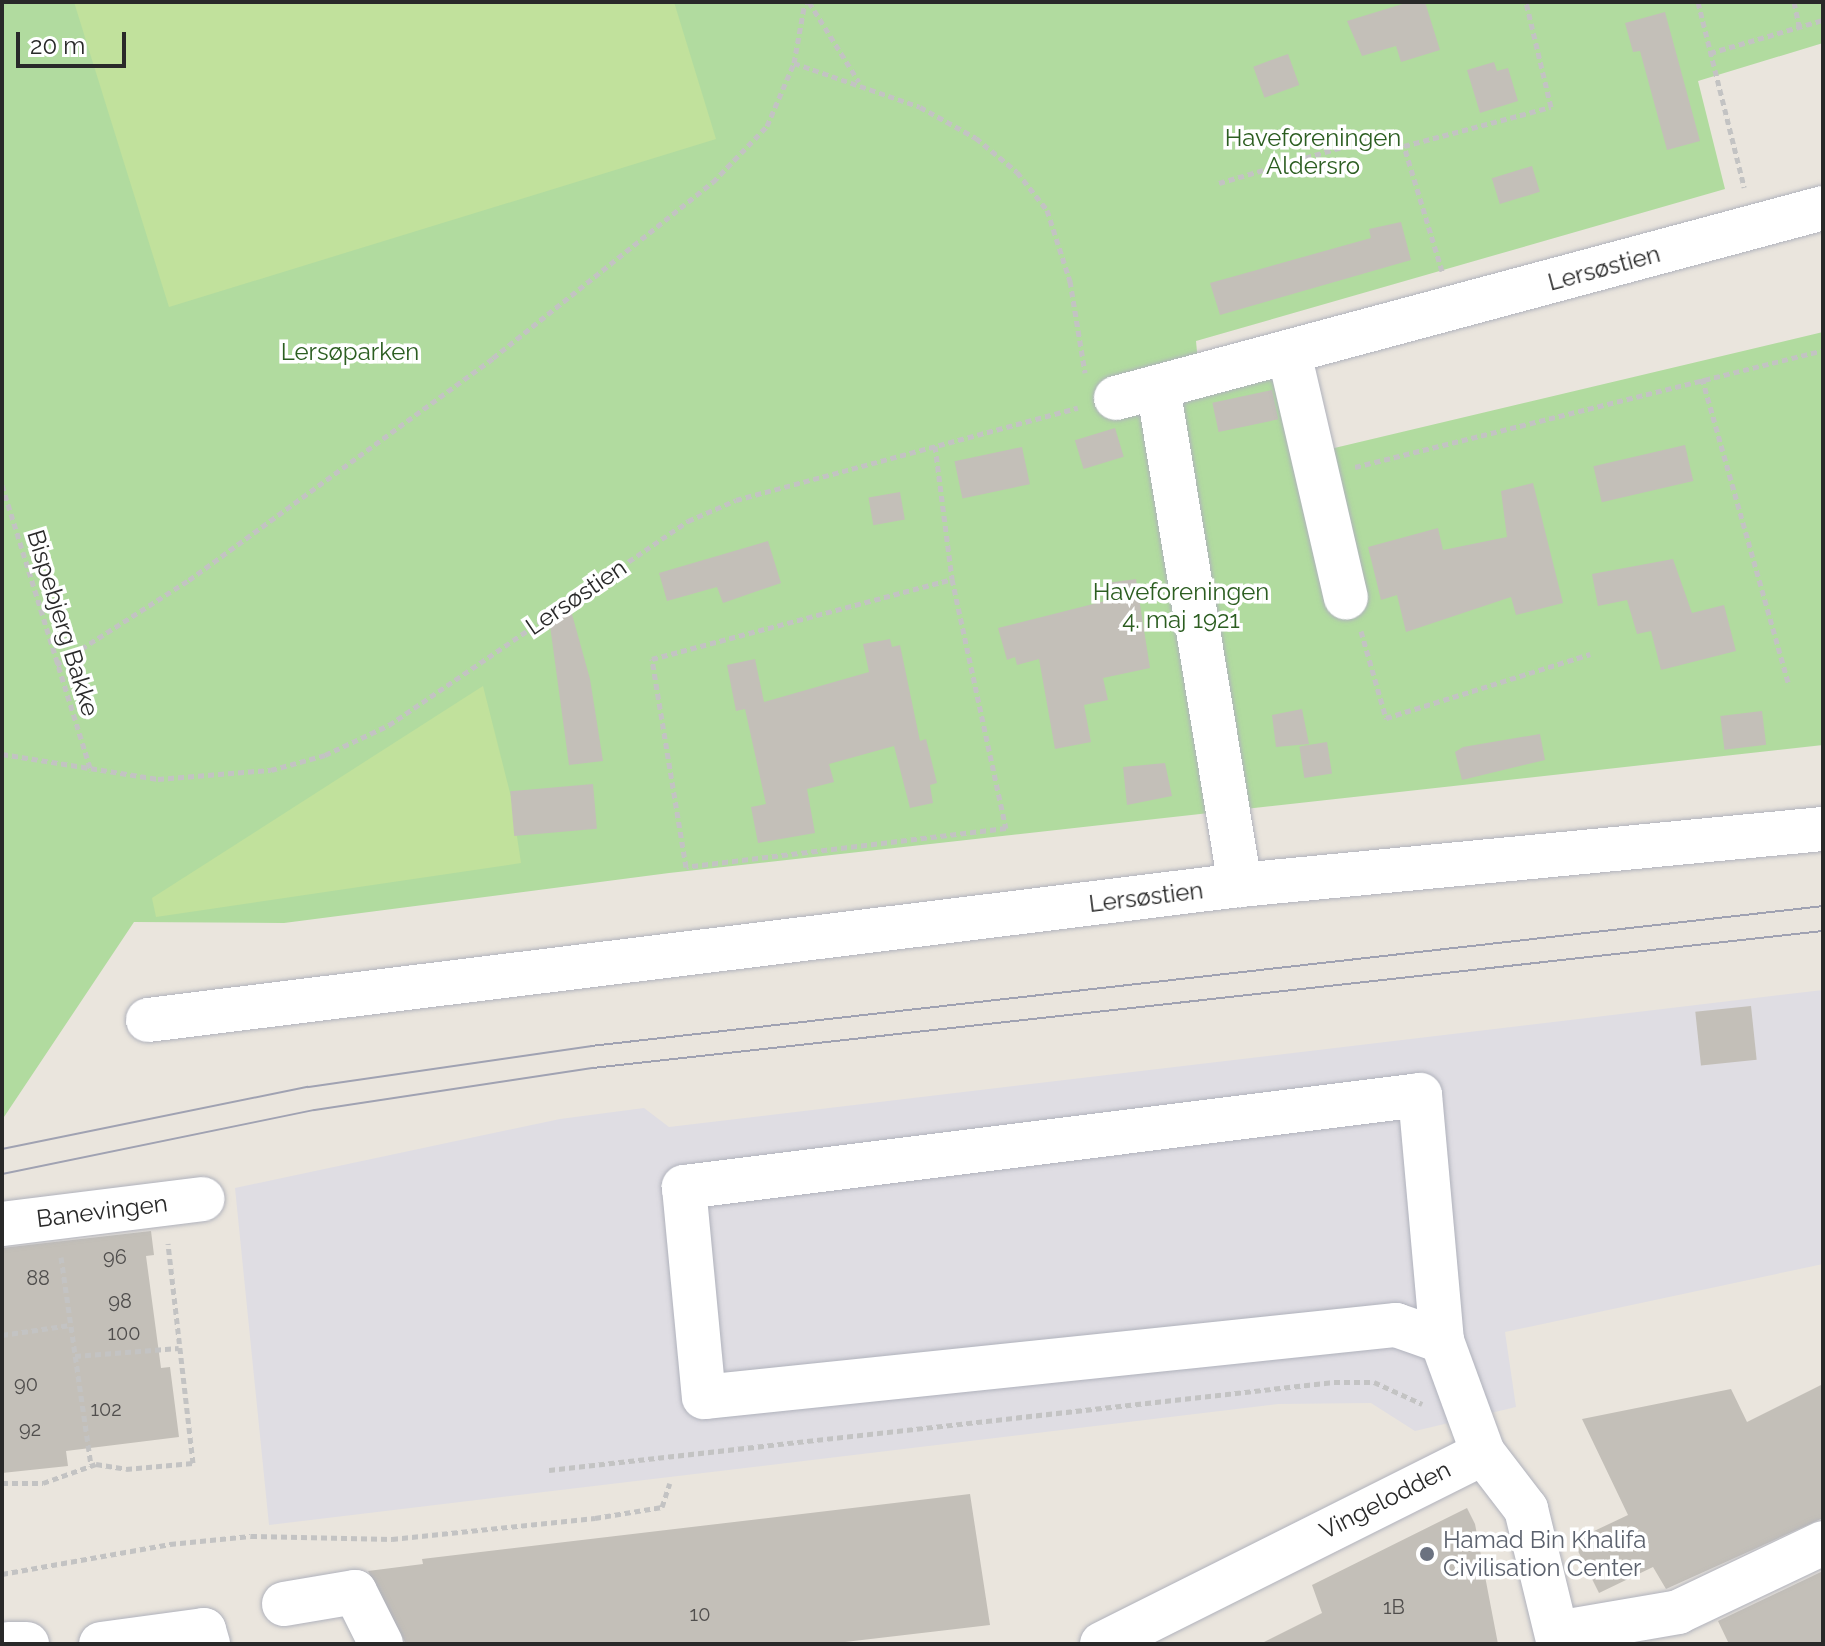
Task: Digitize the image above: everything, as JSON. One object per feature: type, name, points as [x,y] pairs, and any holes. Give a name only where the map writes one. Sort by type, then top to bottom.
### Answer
[{"type":"street","name":"Lersøstien","points":[[1103,402],[1823,208]]},
{"type":"street","points":[[1289,353],[1346,597]]},
{"type":"street","points":[[1158,387],[1240,885]]},
{"type":"street","name":"Lersøstien","points":[[148,1020],[1240,885],[1823,829]]},
{"type":"street","points":[[1442,1341],[1396,1325],[704,1397],[684,1187],[1420,1095],[1442,1341],[1474,1457],[1526,1509],[1558,1639],[1678,1612],[1823,1543]]},
{"type":"street","name":"Banevingen","points":[[2,1224],[192,1200]]},
{"type":"street","name":"Vingelodden","points":[[1102,1644],[1474,1457]]},
{"type":"street","points":[[284,1604],[355,1592],[381,1644]]},
{"type":"street","points":[[101,1644],[204,1630],[208,1644]]},
{"type":"street","points":[[8,1644],[27,1644]]},
{"type":"path","points":[[56,665],[189,580],[493,358],[713,182],[767,126],[794,63],[807,2]]},
{"type":"path","points":[[807,2],[860,83]]},
{"type":"path","points":[[1404,146],[1551,107],[1526,2]]},
{"type":"path","points":[[1698,2],[1754,227]]},
{"type":"path","points":[[1794,2],[1799,26]]},
{"type":"path","points":[[1710,53],[1823,20]]},
{"type":"path","points":[[794,63],[860,83],[976,138],[1017,172],[1047,210],[1103,402]]},
{"type":"path","points":[[1219,183],[1387,134],[1404,146],[1453,309]]},
{"type":"path","points":[[1319,476],[1823,350]]},
{"type":"path","points":[[1702,378],[1789,685]]},
{"type":"path","name":"Lersøstien","points":[[2,754],[91,772],[158,779],[271,770],[325,755],[389,725],[688,521],[736,500],[1103,402]]},
{"type":"path","points":[[935,446],[952,579],[1006,828],[686,867],[652,659],[952,579]]},
{"type":"path","name":"Bispebjerg Bakke","points":[[2,485],[91,772]]},
{"type":"path","points":[[1346,597],[1386,718],[1590,654]]},
{"type":"path","points":[[2,1483],[43,1483],[91,1466],[126,1469],[193,1463],[167,1245],[192,1200]]},
{"type":"path","points":[[55,1217],[91,1466]]},
{"type":"path","points":[[2,1335],[70,1325]]},
{"type":"path","points":[[75,1356],[179,1348]]},
{"type":"path","points":[[549,1470],[1334,1382],[1374,1382],[1421,1403],[1474,1457]]},
{"type":"path","points":[[2,1574],[170,1544],[251,1536],[392,1539],[595,1518],[662,1507],[670,1483]]},
{"type":"shaded area","points":[[1823,990],[1823,1264],[1505,1332],[1516,1407],[1415,1431],[1371,1403],[1278,1404],[269,1525],[235,1188],[560,1119],[644,1108],[669,1127]]},
{"type":"green space","points":[[2,2],[1823,2],[1823,43],[1698,81],[1725,189],[1196,341],[1200,384],[1303,356],[1326,450],[1823,332],[1823,745],[669,873],[284,923],[134,922],[2,1120]]},
{"type":"green space","points":[[74,2],[674,2],[716,139],[169,307]]},
{"type":"green space","points":[[483,686],[511,797],[521,863],[156,917],[152,898]]},
{"type":"building","points":[[1409,2],[1425,2],[1440,50],[1401,62],[1396,46],[1362,56],[1347,21]]},
{"type":"building","points":[[1665,12],[1700,141],[1667,150],[1640,51],[1633,52],[1625,23]]},
{"type":"building","points":[[1288,54],[1299,85],[1265,98],[1253,67]]},
{"type":"building","points":[[1494,62],[1497,71],[1508,68],[1518,101],[1480,113],[1467,70]]},
{"type":"building","points":[[1532,166],[1540,192],[1500,204],[1492,178]]},
{"type":"building","points":[[1401,222],[1411,260],[1220,315],[1210,283],[1371,238],[1369,229]]},
{"type":"building","points":[[1272,390],[1278,419],[1219,432],[1212,403]]},
{"type":"building","points":[[1115,428],[1124,457],[1084,469],[1075,440]]},
{"type":"building","points":[[1685,445],[1693,481],[1602,502],[1593,466]]},
{"type":"building","points":[[1022,447],[1030,484],[962,499],[955,461]]},
{"type":"building","points":[[1533,483],[1563,603],[1516,615],[1511,597],[1406,632],[1397,595],[1381,600],[1368,547],[1438,528],[1443,550],[1507,537],[1501,491]]},
{"type":"building","points":[[900,492],[905,520],[873,525],[868,498]]},
{"type":"building","points":[[768,541],[781,583],[723,603],[717,587],[667,601],[659,573]]},
{"type":"building","points":[[1673,559],[1692,613],[1724,605],[1736,651],[1661,670],[1651,631],[1637,634],[1627,600],[1598,606],[1592,574]]},
{"type":"building","points":[[1136,579],[1150,668],[1103,678],[1108,700],[1084,705],[1091,742],[1055,749],[1039,659],[1017,665],[1015,657],[1007,660],[998,628],[1109,600],[1107,583]]},
{"type":"building","points":[[570,607],[590,679],[603,761],[569,765],[548,611]]},
{"type":"building","points":[[890,639],[892,647],[900,645],[920,741],[926,739],[937,783],[930,785],[933,803],[910,808],[894,746],[829,764],[834,782],[807,789],[815,833],[758,843],[751,807],[766,804],[745,709],[736,711],[727,665],[755,659],[764,702],[869,672],[863,644]]},
{"type":"building","points":[[1302,709],[1309,744],[1276,747],[1272,715]]},
{"type":"building","points":[[1762,711],[1766,745],[1724,750],[1720,716]]},
{"type":"building","points":[[1540,734],[1545,760],[1462,780],[1455,752],[1463,747]]},
{"type":"building","points":[[1327,742],[1332,774],[1304,778],[1299,746]]},
{"type":"building","points":[[1165,763],[1172,796],[1127,805],[1123,767]]},
{"type":"building","points":[[593,784],[597,829],[514,836],[510,791]]},
{"type":"building","points":[[1751,1006],[1757,1060],[1701,1066],[1695,1012]]},
{"type":"building","points":[[151,1231],[154,1255],[146,1256],[161,1368],[170,1367],[179,1437],[66,1451],[68,1466],[2,1473],[2,1248]]},
{"type":"building","points":[[1823,1384],[1823,1518],[1666,1589],[1653,1567],[1599,1593],[1573,1541],[1628,1515],[1582,1419],[1731,1389],[1747,1422]]},
{"type":"building","points":[[970,1494],[990,1625],[828,1644],[406,1644],[368,1571],[423,1564],[422,1559]]},
{"type":"building","name":"Hamad Bin Khalifa Civilisation Center","points":[[1467,1508],[1475,1524],[1498,1644],[1260,1644],[1322,1613],[1312,1585]]},
{"type":"building","points":[[1823,1571],[1823,1644],[1729,1644],[1718,1621]]},
{"type":"tram line","points":[[2,1149],[308,1087],[591,1046],[1823,906]]},
{"type":"tram line","points":[[2,1174],[314,1110],[593,1068],[1823,931]]},
{"type":"place","name":"Hamad Bin Khalifa Civilisation Center","points":[[1427,1554]]},
{"type":"park label","name":"Haveforeningen Aldersro","points":[[1313,152]]},
{"type":"park label","name":"Lersøparken","points":[[350,352]]},
{"type":"park label","name":"Haveforeningen 4. maj 1921","points":[[1181,606]]}]
